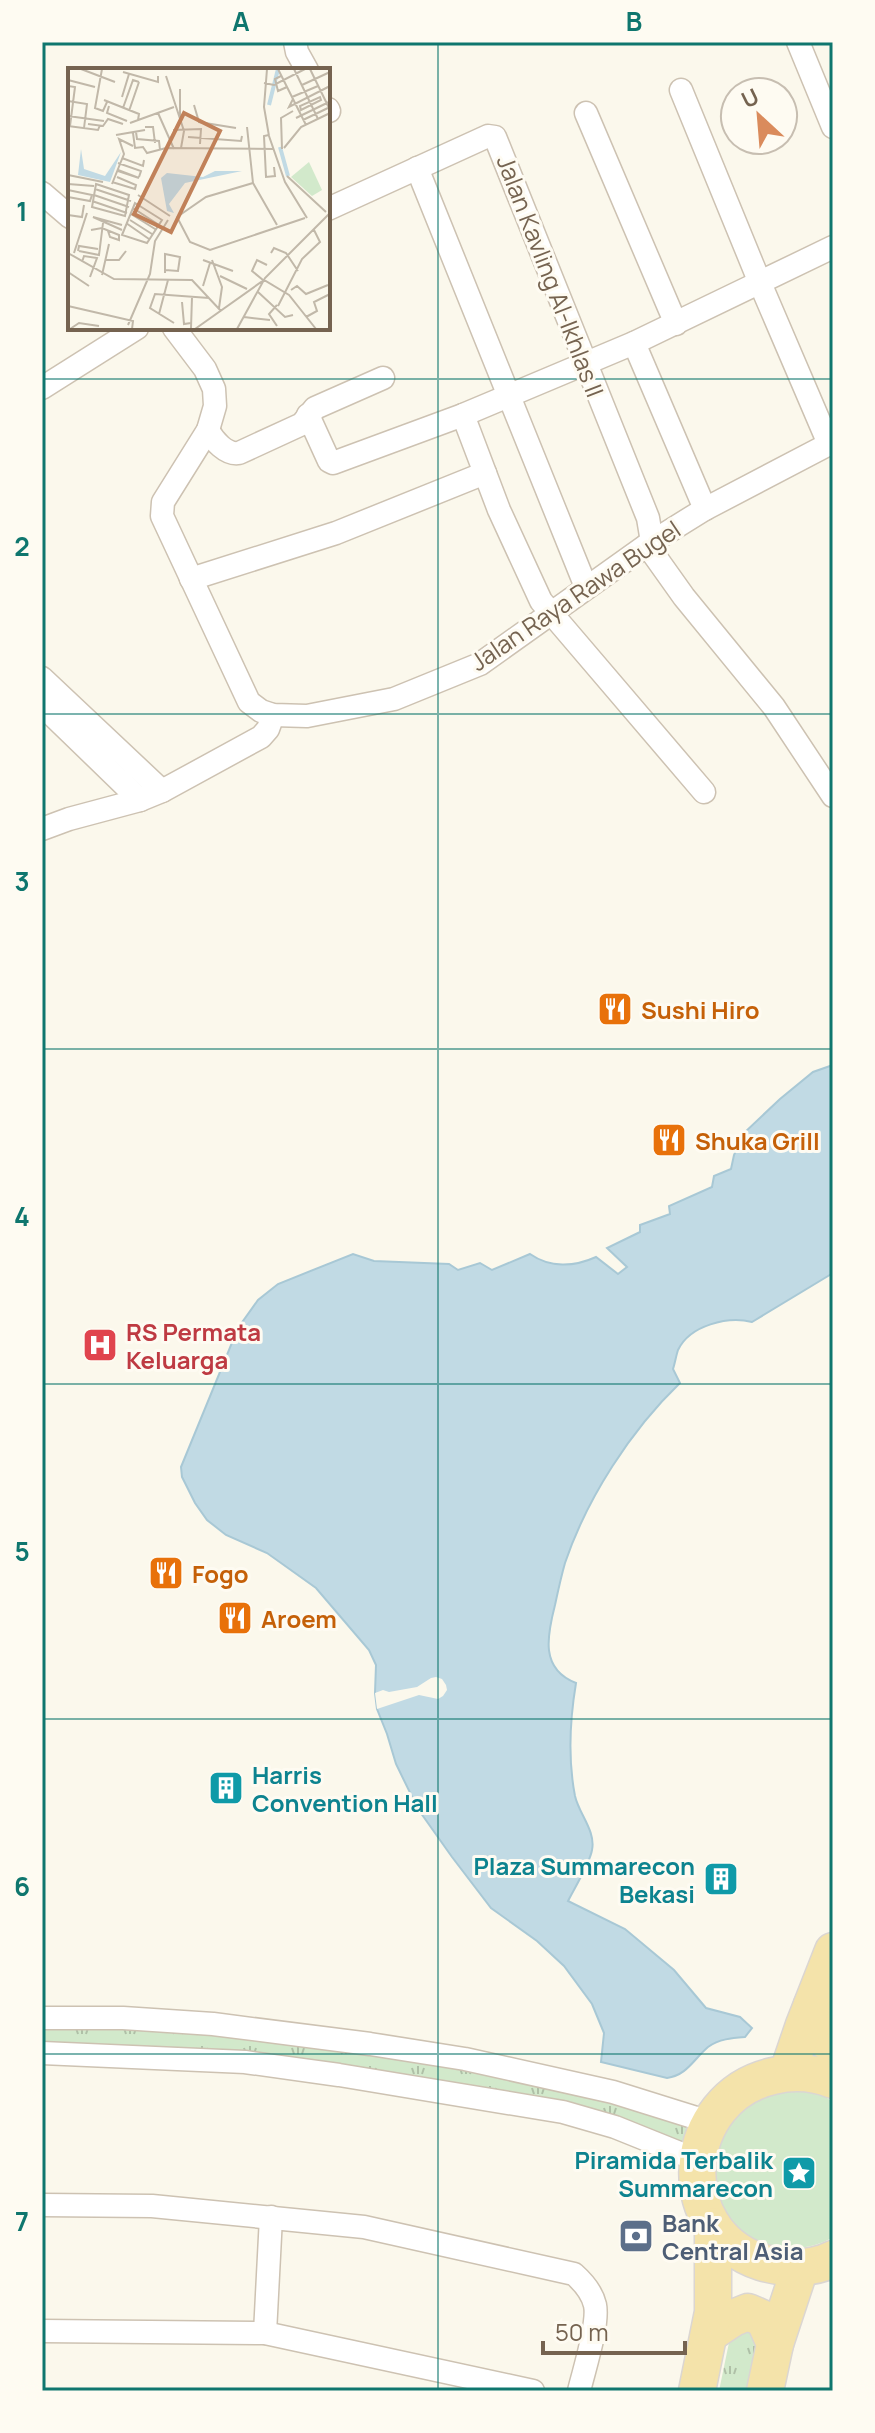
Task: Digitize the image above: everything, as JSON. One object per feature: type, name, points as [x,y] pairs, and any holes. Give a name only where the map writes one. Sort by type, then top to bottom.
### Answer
[{"type":"main road","points":[[788,2072],[833,1951]]},
{"type":"main road","points":[[812,2005],[824,2039],[833,2043]]},
{"type":"main road","points":[[817,2263],[775,2266],[751,2258],[730,2245],[713,2226],[700,2198],[697,2160],[699,2145],[709,2122],[729,2097],[756,2080],[788,2072],[833,2080]]},
{"type":"main road","points":[[697,2391],[713,2312],[713,2226]]},
{"type":"main road","points":[[765,2391],[775,2344],[817,2263]]},
{"type":"main road","points":[[709,2334],[748,2312],[764,2319],[775,2344]]},
{"type":"street","points":[[295,42],[306,68]]},
{"type":"street","points":[[798,42],[833,127]]},
{"type":"street","points":[[681,90],[760,283],[831,443]]},
{"type":"street","points":[[586,113],[676,324]]},
{"type":"street","name":"Jalan Kavling Al-Ikhlas II","points":[[330,208],[488,136],[495,137],[648,518],[650,544]]},
{"type":"street","points":[[417,168],[586,587]]},
{"type":"street","points":[[42,193],[68,215]]},
{"type":"street","points":[[308,415],[329,461],[333,463],[509,397],[634,343],[833,247]]},
{"type":"street","points":[[42,388],[134,330]]},
{"type":"street","points":[[42,829],[162,791],[261,737],[273,715],[249,702],[162,516],[161,508],[208,430],[215,406],[214,389],[205,369],[176,330]]},
{"type":"street","points":[[634,343],[705,509]]},
{"type":"street","points":[[208,430],[216,442],[232,454],[239,453],[296,428],[315,408],[383,378]]},
{"type":"street","points":[[463,415],[511,537],[541,601],[704,792]]},
{"type":"street","name":"Jalan Raya Rawa Bugel","points":[[273,715],[307,716],[394,699],[480,664],[586,587],[705,509],[831,443]]},
{"type":"street","points":[[191,579],[336,533],[485,473]]},
{"type":"street","points":[[650,544],[684,597],[774,707],[833,796]]},
{"type":"street","points":[[42,678],[162,791]]},
{"type":"street","points":[[42,705],[140,800]]},
{"type":"street","points":[[42,2018],[123,2018],[213,2024],[402,2049],[465,2059],[613,2092],[709,2122]]},
{"type":"street","points":[[42,2053],[245,2062],[339,2075],[563,2112],[615,2127],[697,2160]]},
{"type":"street","points":[[42,2205],[152,2206],[364,2227],[574,2274],[590,2293],[596,2316],[579,2391]]},
{"type":"street","points":[[265,2333],[271,2217]]},
{"type":"street","points":[[42,2331],[265,2333],[533,2391]]},
{"type":"green space","points":[[42,2018],[305,2034],[709,2122],[697,2160],[615,2127],[339,2075],[42,2054]]},
{"type":"green space","points":[[801,2090],[824,2096],[833,2102],[833,2237],[801,2248],[784,2248],[752,2238],[738,2229],[719,2201],[713,2167],[721,2136],[741,2110],[770,2093]]},
{"type":"green space","points":[[759,2327],[751,2391],[719,2391],[732,2328]]},
{"type":"water","points":[[833,1065],[833,1273],[752,1322],[732,1320],[710,1324],[684,1341],[673,1369],[680,1383],[628,1443],[585,1514],[565,1563],[550,1628],[551,1660],[564,1677],[576,1683],[571,1768],[577,1803],[593,1843],[588,1862],[568,1901],[625,1929],[674,1970],[706,2008],[740,2017],[752,2028],[745,2037],[712,2044],[685,2070],[667,2078],[601,2062],[604,2033],[592,2004],[564,1966],[537,1941],[491,1908],[418,1809],[396,1764],[377,1709],[376,1665],[369,1650],[316,1588],[267,1553],[226,1535],[207,1520],[182,1477],[181,1467],[238,1328],[258,1300],[278,1284],[353,1254],[374,1261],[449,1264],[458,1270],[480,1263],[492,1270],[530,1254],[554,1264],[579,1263],[596,1257],[618,1274],[627,1267],[607,1248],[640,1232],[640,1225],[670,1214],[669,1206],[712,1187],[714,1176],[731,1169],[744,1133],[813,1072]]},
{"type":"pier","points":[[436,1677],[442,1679],[447,1690],[438,1699],[419,1695],[377,1709],[375,1693],[417,1687]]},
{"type":"place","name":"Sushi Hiro","points":[[615,1009]]},
{"type":"place","name":"Shuka Grill","points":[[669,1140]]},
{"type":"place","name":"RS Permata Keluarga","points":[[100,1345]]},
{"type":"place","name":"Fogo","points":[[166,1573]]},
{"type":"place","name":"Aroem","points":[[235,1618]]},
{"type":"place","name":"Harris Convention Hall","points":[[226,1788]]},
{"type":"place","name":"Plaza Summarecon Bekasi","points":[[721,1879]]},
{"type":"place","name":"Piramida Terbalik Summarecon","points":[[799,2173]]},
{"type":"place","name":"Bank Central Asia","points":[[636,2236]]}]
